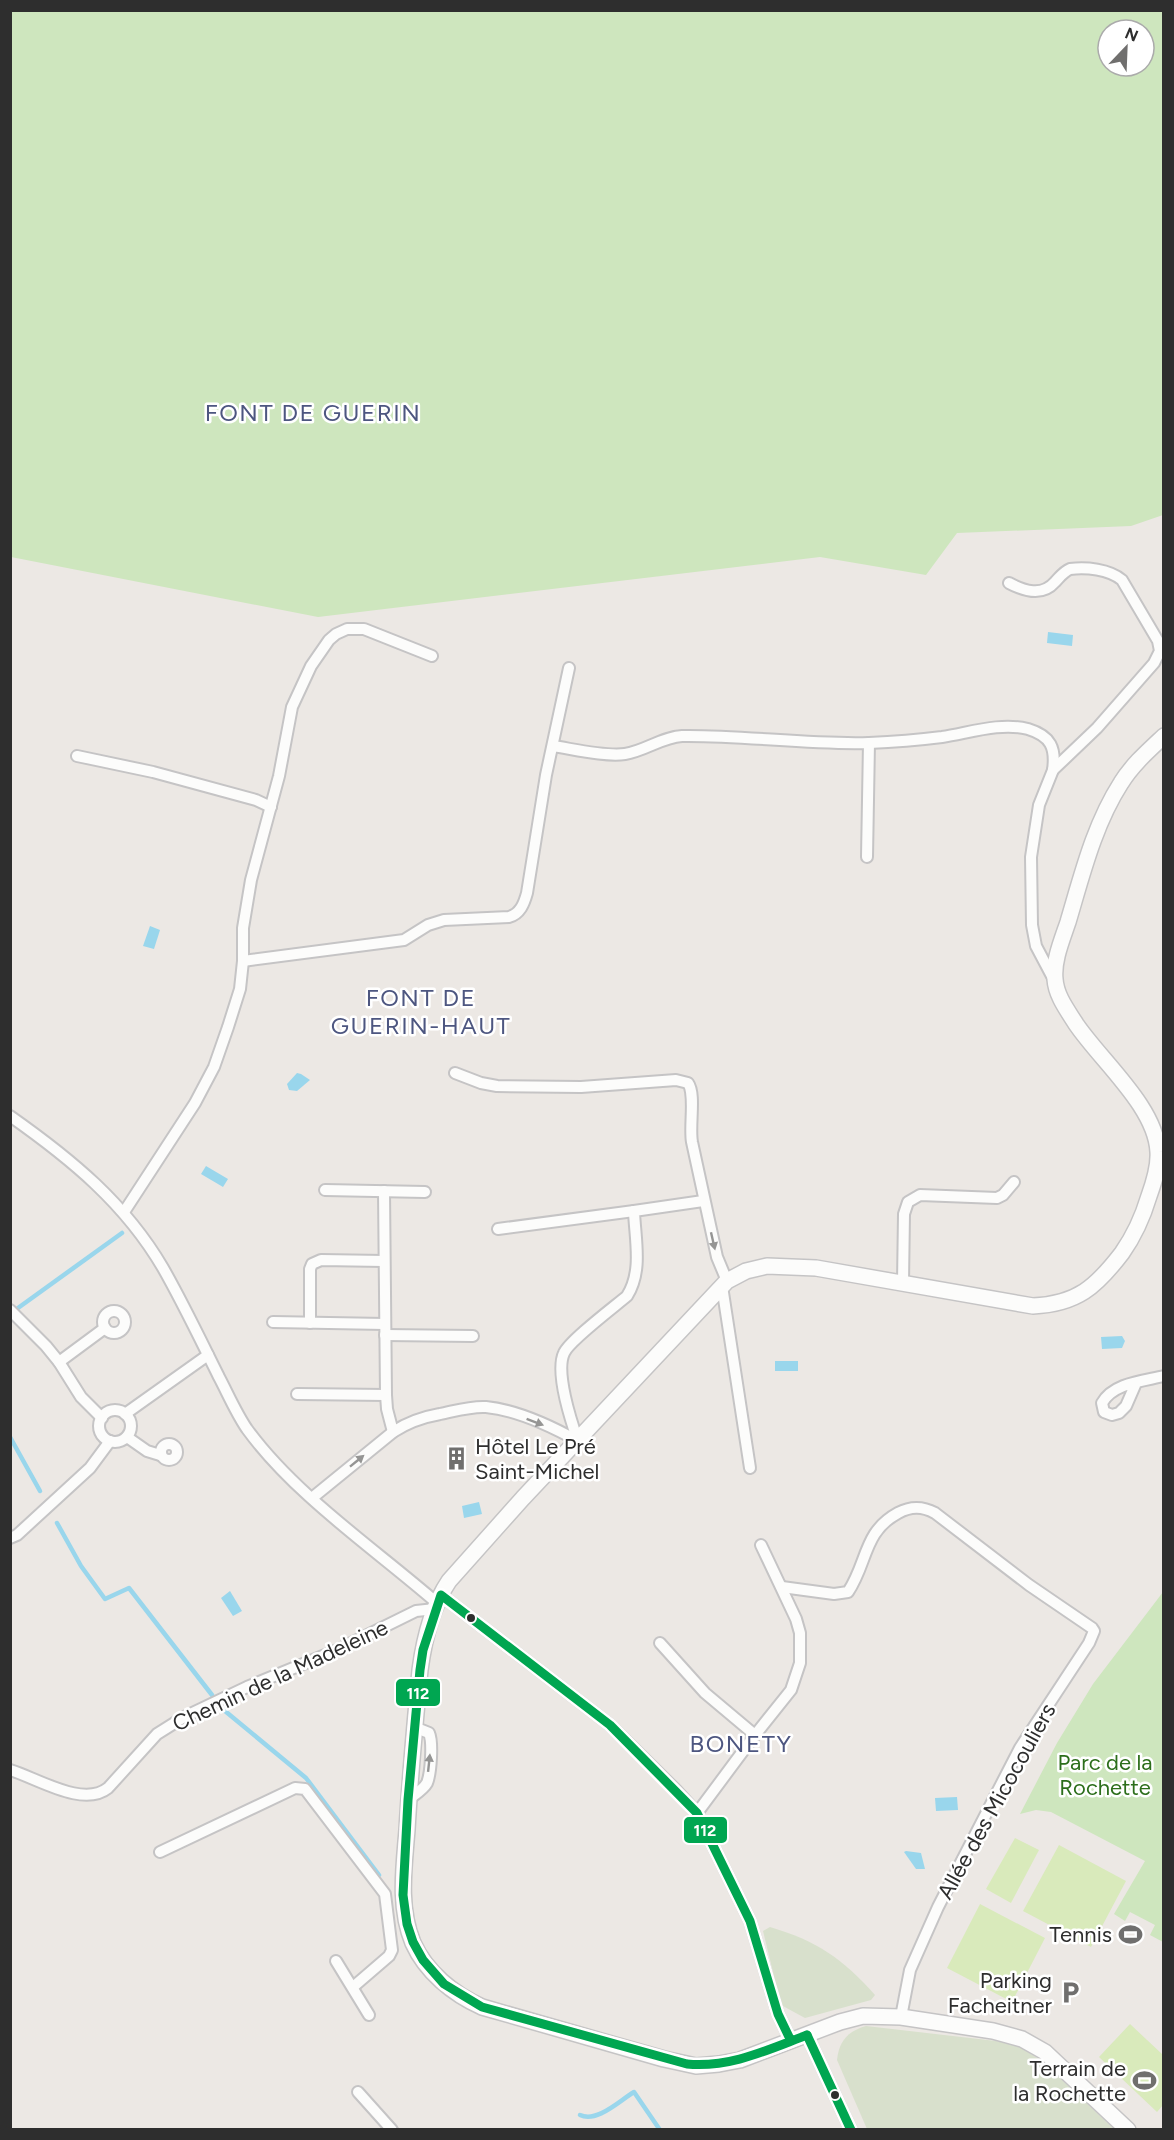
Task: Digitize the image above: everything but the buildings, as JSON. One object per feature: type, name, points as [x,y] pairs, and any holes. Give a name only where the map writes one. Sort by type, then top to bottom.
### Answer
[{"type":"street","points":[[1009,583],[1021,589],[1041,591],[1054,584],[1070,569],[1109,572],[1122,580],[1161,639],[1160,651],[1154,663],[1097,728],[1053,770]]},
{"type":"street","points":[[124,1212],[195,1103],[214,1067],[240,989],[243,928],[251,880],[284,754],[288,722],[298,691],[311,666],[336,634],[347,629],[364,629],[432,656]]},
{"type":"street","points":[[243,961],[404,940],[428,925],[444,920],[513,916],[521,909],[527,893],[569,668]]},
{"type":"street","points":[[553,746],[619,754],[641,750],[681,736],[869,743],[940,737],[997,728],[1029,730],[1042,736],[1053,748],[1053,770],[1039,805],[1031,857],[1033,935],[1066,1008],[1084,1035],[1147,1114],[1156,1137],[1158,1161],[1154,1182],[1132,1237],[1117,1259],[1098,1280],[1077,1297],[1059,1304],[1033,1306],[830,1270],[777,1266],[746,1271],[724,1283],[523,1497],[449,1581],[438,1602],[423,1650],[408,1800],[403,1895],[411,1936],[423,1960],[444,1984],[482,2007],[696,2066],[740,2060],[856,2017],[876,2015],[901,2017],[993,2031],[1027,2041],[1050,2056],[1128,2130]]},
{"type":"street","points":[[1054,980],[1058,952],[1102,818],[1127,773],[1164,736]]},
{"type":"street","points":[[867,857],[869,743]]},
{"type":"street","points":[[76,756],[153,772],[256,800],[271,807]]},
{"type":"street","points":[[455,1073],[481,1083],[497,1086],[581,1087],[676,1080],[688,1083],[692,1093],[690,1133],[724,1283],[750,1468]]},
{"type":"street","points":[[10,1116],[49,1143],[90,1178],[124,1212],[163,1269],[247,1429],[284,1472],[312,1498],[438,1602],[610,1725],[697,1813],[750,1921],[778,2014],[791,2041]]},
{"type":"street","points":[[903,1282],[904,1214],[908,1202],[920,1195],[931,1194],[997,1198],[1003,1196],[1014,1182]]},
{"type":"street","points":[[325,1190],[425,1192]]},
{"type":"street","points":[[384,1191],[386,1395],[393,1432]]},
{"type":"street","points":[[498,1229],[704,1200]]},
{"type":"street","points":[[578,1441],[569,1417],[561,1367],[564,1353],[631,1290],[636,1273],[634,1211]]},
{"type":"street","points":[[310,1323],[312,1264],[321,1260],[384,1261]]},
{"type":"street","points":[[10,1310],[26,1324],[59,1362],[81,1398],[102,1418]]},
{"type":"street","points":[[273,1322],[473,1336]]},
{"type":"street","points":[[59,1362],[105,1328]]},
{"type":"street","points":[[125,1414],[208,1355]]},
{"type":"street","points":[[1136,1383],[1164,1376]]},
{"type":"street","points":[[297,1394],[386,1395]]},
{"type":"street","points":[[312,1498],[393,1432],[421,1418],[475,1407],[487,1407],[560,1431],[578,1441]]},
{"type":"street","points":[[113,1411],[125,1414],[129,1418],[131,1428],[127,1437],[119,1441],[110,1441],[99,1427],[102,1418],[113,1411]]},
{"type":"street","points":[[560,1431],[569,1417]]},
{"type":"street","points":[[127,1437],[147,1451],[160,1455]]},
{"type":"street","points":[[10,1538],[90,1468],[110,1441]]},
{"type":"street","name":"Allée des Micocouliers","points":[[782,1587],[834,1594],[848,1592],[878,1527],[900,1511],[920,1508],[935,1513],[1093,1630],[1092,1638],[1020,1748],[938,1906],[910,1970],[901,2017]]},
{"type":"street","points":[[697,1813],[791,1690],[801,1663],[800,1633],[782,1587],[761,1545]]},
{"type":"street","name":"Chemin de la Madeleine","points":[[10,1770],[75,1794],[92,1796],[101,1793],[157,1734],[184,1717],[247,1687],[327,1655],[438,1602]]},
{"type":"street","points":[[660,1643],[705,1693],[755,1735]]},
{"type":"street","points":[[10,1761],[29,1776]]},
{"type":"street","points":[[160,1852],[295,1788],[300,1788],[310,1794],[385,1894],[392,1950],[389,1956],[353,1987]]},
{"type":"street","points":[[385,1894],[403,1895]]},
{"type":"street","points":[[336,1961],[369,2015]]},
{"type":"street","points":[[807,2035],[851,2130]]},
{"type":"street","points":[[358,2092],[392,2130]]},
{"type":"green space","points":[[10,11],[1163,11],[1163,515],[1131,526],[957,533],[926,575],[820,557],[318,617],[11,557]]},
{"type":"green space","name":"Parc de la Rochette","points":[[1163,1592],[1163,1942],[1150,1935],[1155,1925],[1130,1912],[1125,1921],[1114,1914],[1145,1861],[1051,1812],[1036,1810],[1020,1814],[1057,1743],[1093,1684]]},
{"type":"green space","points":[[1015,1838],[1039,1850],[1011,1903],[986,1889]]},
{"type":"green space","points":[[1059,1845],[1126,1881],[1091,1947],[1023,1911]]},
{"type":"green space","points":[[980,1904],[1045,1938],[1012,2002],[947,1968]]},
{"type":"green space","points":[[770,1927],[802,1938],[828,1952],[875,1995],[871,2000],[805,2018],[781,2005],[763,1931]]},
{"type":"green space","name":"Terrain de la Rochette","points":[[1130,2024],[1163,2055],[1163,2105],[1157,2112],[1099,2057]]},
{"type":"green space","points":[[866,2026],[996,2041],[1020,2047],[1042,2061],[1114,2129],[867,2129],[837,2060],[842,2042],[849,2034]]},
{"type":"water","points":[[1048,632],[1073,635],[1072,646],[1047,643]]},
{"type":"water","points":[[150,926],[160,930],[154,949],[143,946]]},
{"type":"water","points":[[297,1073],[310,1080],[297,1091],[289,1090],[287,1084]]},
{"type":"water","points":[[206,1166],[228,1179],[223,1187],[201,1174]]},
{"type":"water","points":[[1122,1336],[1125,1341],[1122,1348],[1102,1349],[1101,1337]]},
{"type":"water","points":[[775,1361],[798,1361],[798,1371],[775,1371]]},
{"type":"water","points":[[479,1502],[482,1514],[464,1518],[462,1506]]},
{"type":"water","points":[[230,1591],[242,1611],[233,1616],[221,1598]]},
{"type":"water","points":[[957,1797],[958,1810],[936,1811],[935,1798]]},
{"type":"water","points":[[904,1852],[921,1853],[925,1869],[916,1869]]},
{"type":"waterway","points":[[18,1308],[122,1233]]},
{"type":"waterway","points":[[10,1437],[40,1491]]},
{"type":"waterway","points":[[57,1523],[81,1566],[105,1599],[129,1588],[212,1695]]},
{"type":"waterway","points":[[225,1711],[306,1778],[379,1875]]},
{"type":"waterway","points":[[580,2115],[587,2117],[601,2114],[634,2092],[660,2130]]},
{"type":"transit line","name":"112","points":[[791,2041],[778,2014],[750,1921],[697,1813],[610,1725],[441,1595],[423,1650],[420,1670],[408,1800],[403,1895],[407,1924],[413,1942],[423,1960],[444,1984],[482,2007],[687,2064],[703,2065],[733,2061],[763,2052],[807,2035]]},
{"type":"transit line","name":"112","points":[[807,2035],[851,2130]]},
{"type":"place","name":"Hôtel Le Pré Saint-Michel","points":[[457,1459]]},
{"type":"place","name":"Tennis","points":[[1130,1934]]},
{"type":"place","name":"Parking Facheitner","points":[[1070,1993]]},
{"type":"place","name":"Terrain de la Rochette","points":[[1144,2081]]},
{"type":"district","name":"FONT DE GUERIN","points":[[313,413]]},
{"type":"district","name":"FONT DE GUERIN-HAUT","points":[[421,1012]]},
{"type":"district","name":"BONETY","points":[[741,1744]]}]
